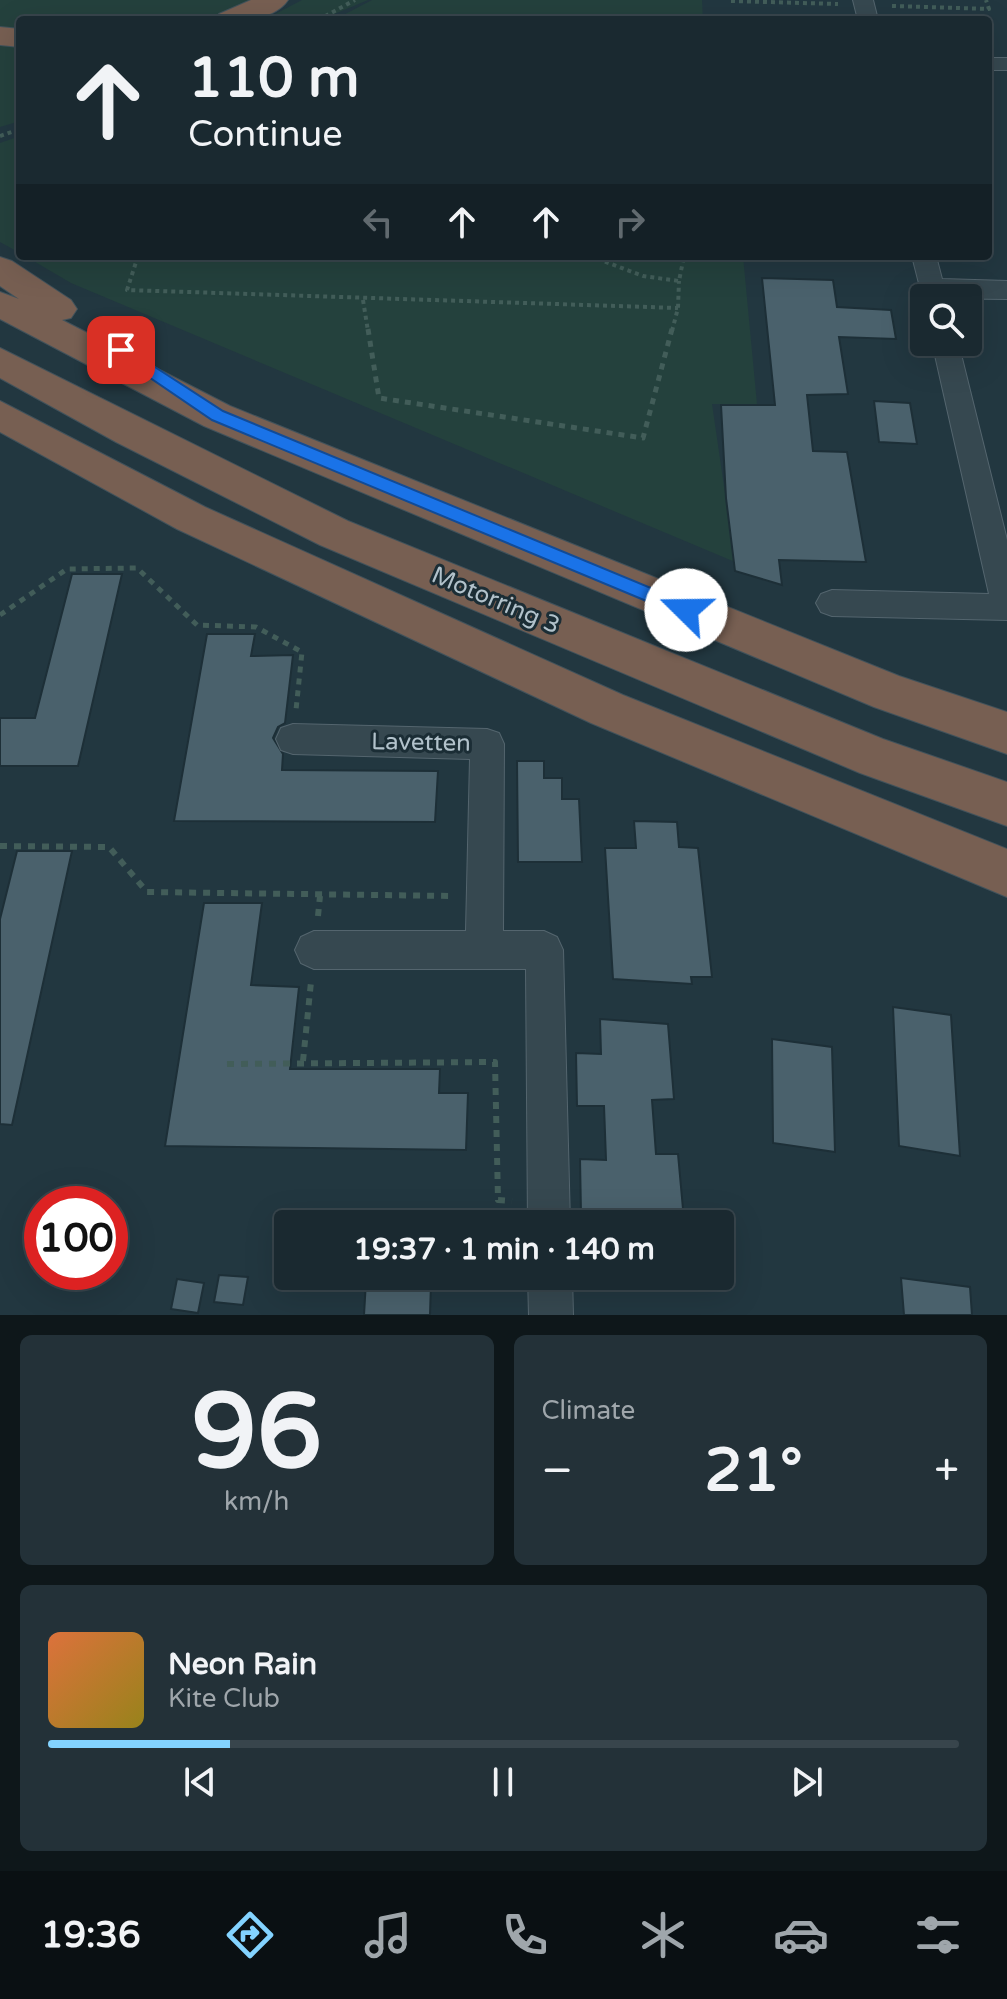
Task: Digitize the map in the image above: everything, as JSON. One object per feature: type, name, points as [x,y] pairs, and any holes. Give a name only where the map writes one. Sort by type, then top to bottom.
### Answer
[{"type":"highway","points":[[238,16],[274,0]]},
{"type":"highway","points":[[0,269],[217,416]]},
{"type":"highway","points":[[0,304],[217,416],[876,687],[1007,733]]},
{"type":"highway","name":"Motorring 3","points":[[0,361],[130,432],[334,533],[876,758],[1000,802]]},
{"type":"highway","points":[[0,415],[191,518],[564,690],[995,869]]},
{"type":"street","points":[[925,260],[931,284]]},
{"type":"street","points":[[982,291],[1007,290]]},
{"type":"street","points":[[832,603],[1007,605],[948,356]]},
{"type":"street","name":"Lavetten","points":[[293,739],[487,744],[484,950]]},
{"type":"street","points":[[314,950],[544,950],[549,1210]]},
{"type":"street","points":[[550,1290],[551,1315]]},
{"type":"path","points":[[325,16],[355,0]]},
{"type":"path","points":[[137,260],[127,290],[678,308]]},
{"type":"path","points":[[601,260],[643,276],[679,281]]},
{"type":"path","points":[[363,300],[379,398],[643,438],[678,308],[683,260]]},
{"type":"path","points":[[0,615],[67,569],[137,568],[197,625],[256,627],[302,652],[293,739]]},
{"type":"path","points":[[0,846],[109,847],[147,892],[485,896]]},
{"type":"path","points":[[227,1064],[495,1062],[498,1200],[534,1210]]},
{"type":"green space","points":[[0,0],[269,0],[230,16],[16,16],[16,31],[0,29]]},
{"type":"green space","points":[[302,0],[368,0],[330,16],[272,16]]},
{"type":"green space","points":[[372,0],[702,0],[703,16],[342,16]]},
{"type":"green space","points":[[0,44],[16,46],[16,122],[0,127]]},
{"type":"green space","points":[[16,137],[16,251],[0,242],[0,143]]},
{"type":"green space","points":[[32,260],[743,260],[757,404],[712,404],[735,562],[71,283]]},
{"type":"building","points":[[762,278],[833,280],[837,307],[891,310],[896,339],[839,337],[848,394],[807,395],[813,451],[847,452],[866,562],[779,560],[782,585],[735,571],[726,498],[721,405],[775,405]]},
{"type":"building","points":[[874,401],[910,403],[917,444],[879,442]]},
{"type":"building","points":[[72,574],[122,574],[78,766],[0,766],[0,718],[35,718]]},
{"type":"building","points":[[207,634],[255,634],[251,656],[293,655],[285,723],[278,727],[273,738],[283,754],[282,770],[438,771],[435,822],[174,821]]},
{"type":"building","points":[[517,761],[544,761],[544,778],[562,778],[562,799],[579,799],[582,862],[518,862]]},
{"type":"building","points":[[634,821],[677,822],[679,847],[698,848],[712,977],[691,977],[692,984],[613,979],[605,848],[636,848]]},
{"type":"building","points":[[17,851],[72,851],[12,1125],[0,1124],[0,919]]},
{"type":"building","points":[[204,903],[262,903],[251,985],[299,987],[290,1069],[440,1069],[439,1093],[468,1093],[466,1150],[165,1146]]},
{"type":"building","points":[[893,1007],[951,1015],[960,1156],[899,1146]]},
{"type":"building","points":[[600,1019],[668,1024],[674,1099],[652,1100],[656,1154],[678,1154],[683,1209],[581,1210],[580,1159],[606,1160],[604,1106],[577,1106],[576,1053],[601,1054]]},
{"type":"building","points":[[772,1039],[832,1047],[835,1152],[773,1143]]},
{"type":"building","points":[[219,1275],[248,1277],[243,1305],[214,1302]]},
{"type":"building","points":[[901,1278],[970,1287],[972,1315],[904,1315]]},
{"type":"building","points":[[177,1279],[204,1283],[198,1313],[171,1309]]},
{"type":"building","points":[[365,1290],[431,1290],[430,1315],[364,1315]]},
{"type":"route","points":[[121,350],[217,416],[686,610]]}]
